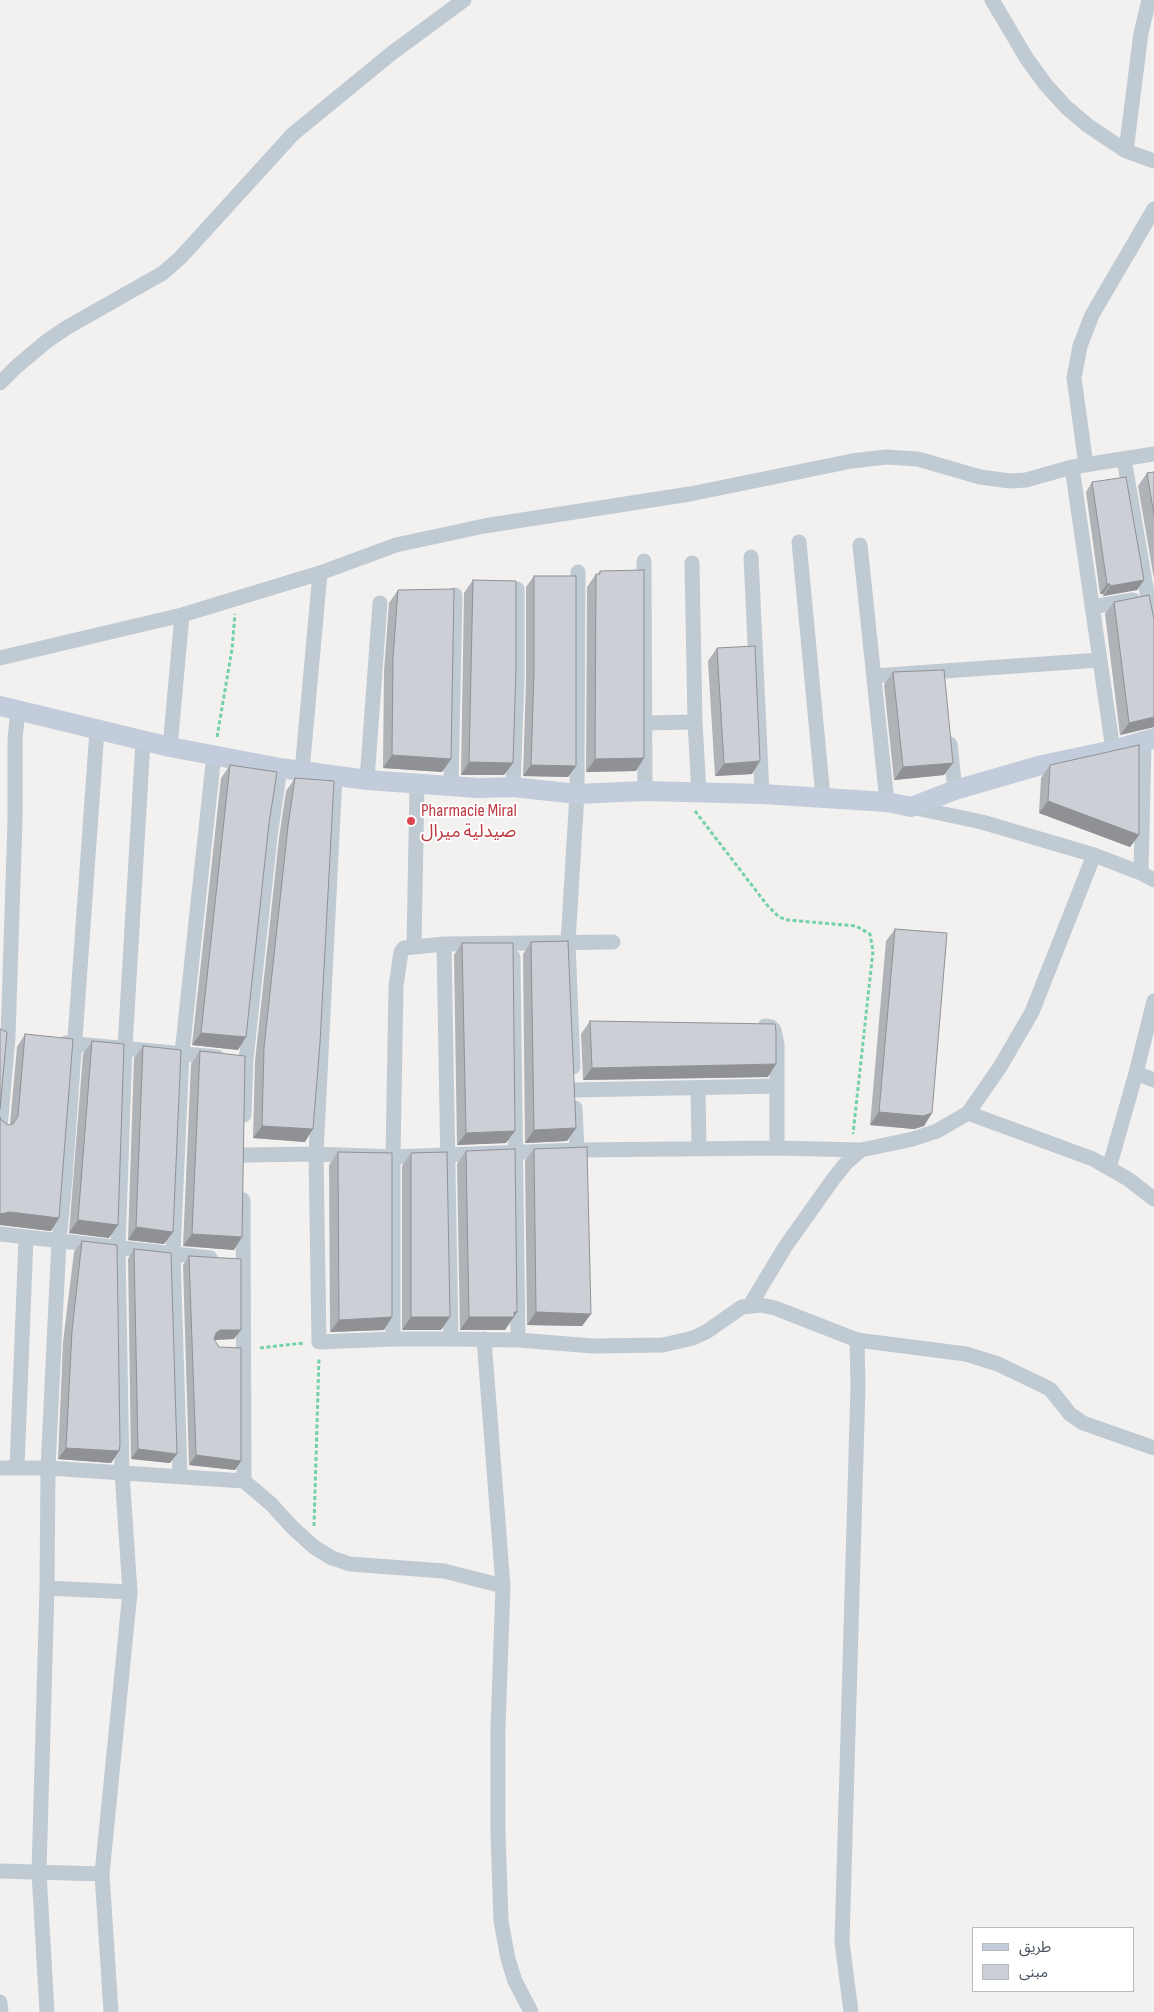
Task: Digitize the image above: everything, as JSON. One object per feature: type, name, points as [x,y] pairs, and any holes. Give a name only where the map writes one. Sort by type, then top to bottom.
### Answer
[{"type":"street","points":[[0,383],[46,341],[163,273],[181,257],[293,134],[392,53],[464,0]]},
{"type":"street","points":[[992,0],[1027,59],[1046,85],[1066,107],[1087,125],[1126,151],[1154,161]]},
{"type":"street","points":[[1126,151],[1140,33],[1149,0]]},
{"type":"street","points":[[1113,750],[1092,607],[1079,466],[1074,378],[1080,346],[1092,315],[1154,209]]},
{"type":"street","points":[[0,658],[182,615],[320,573],[373,552],[444,534],[517,520],[690,494],[852,461],[886,457],[918,459],[980,477],[1010,481],[1026,480],[1079,466],[1154,454]]},
{"type":"street","points":[[1124,459],[1151,597],[1154,634]]},
{"type":"street","points":[[799,542],[823,797]]},
{"type":"street","points":[[860,545],[887,802]]},
{"type":"street","points":[[751,557],[762,794]]},
{"type":"street","points":[[644,561],[645,791]]},
{"type":"street","points":[[690,793],[696,722],[692,564]]},
{"type":"street","points":[[577,1150],[574,1090],[577,1024],[568,942],[577,794],[578,572]]},
{"type":"street","points":[[302,771],[320,573]]},
{"type":"street","points":[[514,787],[517,681],[516,589]]},
{"type":"street","points":[[451,786],[455,595]]},
{"type":"street","points":[[1092,607],[1151,597]]},
{"type":"street","points":[[367,780],[380,603]]},
{"type":"street","points":[[170,747],[182,615]]},
{"type":"street","points":[[874,676],[1100,660]]},
{"type":"street","points":[[943,671],[945,691]]},
{"type":"street","points":[[0,1128],[15,821],[15,748],[9,708],[170,747],[280,768],[367,780],[478,788],[514,787],[577,794],[645,791],[762,794],[887,802],[982,822],[1094,855],[1148,877],[1149,740],[1113,750],[1038,766],[955,790],[911,807]]},
{"type":"street","points":[[645,723],[696,722]]},
{"type":"street","points":[[47,2012],[38,1872],[47,1588],[48,1468],[59,1241],[75,1044],[96,730]]},
{"type":"street","points":[[949,730],[955,790]]},
{"type":"street","points":[[111,2012],[102,1874],[130,1592],[122,1473],[118,1248],[125,1047],[143,741]]},
{"type":"street","points":[[180,1477],[174,1254],[182,1053],[214,754]]},
{"type":"street","points":[[244,1481],[245,1350],[232,1260],[243,1178],[246,1060],[270,837],[280,768]]},
{"type":"street","points":[[336,776],[316,1154],[319,1342],[393,1338],[451,1338],[518,1340],[593,1346],[679,1343],[706,1332],[742,1307],[761,1305],[775,1308],[857,1340],[966,1354],[998,1364],[1050,1389],[1060,1399],[1070,1414],[1083,1424],[1154,1448]]},
{"type":"street","points":[[414,946],[417,784]]},
{"type":"street","points":[[243,1155],[316,1154],[393,1157],[577,1150],[699,1148],[856,1150],[913,1139],[937,1131],[968,1113],[1000,1068],[1032,1012],[1094,855]]},
{"type":"street","points":[[393,1338],[393,1157],[396,986],[401,952],[404,948],[414,946],[444,944],[613,942]]},
{"type":"street","points":[[513,943],[518,1340]]},
{"type":"street","points":[[444,944],[451,1338]]},
{"type":"street","points":[[1109,1168],[1154,1001]]},
{"type":"street","points":[[752,1025],[767,1026],[774,1030],[777,1044],[777,1148]]},
{"type":"street","points":[[4,1036],[24,1038]]},
{"type":"street","points":[[49,1041],[246,1060]]},
{"type":"street","points":[[1136,1073],[1154,1080]]},
{"type":"street","points":[[574,1090],[777,1086]]},
{"type":"street","points":[[698,1088],[699,1148]]},
{"type":"street","points":[[968,1113],[1093,1159],[1154,1199]]},
{"type":"street","points":[[750,1305],[785,1247],[856,1150]]},
{"type":"street","points":[[0,1234],[232,1260]]},
{"type":"street","points":[[17,1467],[26,1238]]},
{"type":"street","points":[[484,1339],[503,1586],[498,1737],[498,1833],[501,1921],[508,1959],[515,1981],[531,2012]]},
{"type":"street","points":[[851,2012],[842,1942],[858,1386],[857,1340]]},
{"type":"street","points":[[226,1348],[245,1350]]},
{"type":"street","points":[[0,1468],[48,1468],[244,1481],[266,1498],[293,1528],[314,1547],[332,1558],[350,1564],[444,1571],[503,1586]]},
{"type":"street","points":[[47,1588],[130,1592]]},
{"type":"street","points":[[0,1872],[102,1874]]},
{"type":"street","points":[[0,2002],[1,2012]]},
{"type":"path","points":[[214,754],[232,649],[236,599]]},
{"type":"path","points":[[690,793],[731,856],[767,905],[779,917],[788,920],[856,926],[870,934],[872,959],[856,1150]]},
{"type":"path","points":[[245,1350],[319,1342],[314,1547]]},
{"type":"building","points":[[1154,472],[1154,515],[1147,473]]},
{"type":"building","points":[[1126,477],[1144,580],[1110,586],[1110,584],[1107,584],[1092,482]]},
{"type":"building","points":[[644,570],[644,758],[595,759],[596,574],[600,574],[600,571]]},
{"type":"building","points":[[534,576],[576,576],[576,766],[531,765]]},
{"type":"building","points":[[473,580],[516,581],[513,763],[469,762]]},
{"type":"building","points":[[454,589],[451,759],[392,755],[393,658],[398,590]]},
{"type":"building","points":[[1149,595],[1154,619],[1154,717],[1129,723],[1114,602]]},
{"type":"building","points":[[755,646],[760,761],[724,764],[717,648]]},
{"type":"building","points":[[944,670],[953,763],[903,767],[893,672]]},
{"type":"building","points":[[1139,745],[1139,835],[1048,801],[1050,765]]},
{"type":"building","points":[[230,765],[277,772],[269,823],[246,1037],[201,1033]]},
{"type":"building","points":[[295,778],[334,781],[320,1043],[313,1129],[262,1126],[264,1048]]},
{"type":"building","points":[[895,929],[947,933],[932,1113],[923,1116],[879,1112]]},
{"type":"building","points":[[568,941],[576,1128],[534,1130],[531,942]]},
{"type":"building","points":[[462,943],[513,943],[515,1131],[466,1133]]},
{"type":"building","points":[[590,1021],[775,1024],[776,1064],[592,1068]]},
{"type":"building","points":[[0,1029],[7,1032],[0,1109]]},
{"type":"building","points":[[25,1034],[73,1039],[59,1218],[10,1212],[0,1214],[0,1117],[8,1125],[13,1124],[18,1116]]},
{"type":"building","points":[[92,1041],[124,1044],[118,1225],[78,1220]]},
{"type":"building","points":[[143,1046],[181,1050],[173,1232],[136,1227]]},
{"type":"building","points":[[200,1051],[245,1056],[242,1237],[192,1234]]},
{"type":"building","points":[[587,1147],[591,1314],[536,1312],[534,1149]]},
{"type":"building","points":[[515,1149],[517,1312],[514,1312],[514,1317],[469,1317],[466,1151]]},
{"type":"building","points":[[338,1152],[392,1153],[392,1317],[339,1320]]},
{"type":"building","points":[[447,1152],[450,1317],[411,1317],[411,1153]]},
{"type":"building","points":[[82,1241],[117,1245],[119,1451],[66,1448],[72,1331]]},
{"type":"building","points":[[134,1249],[171,1253],[177,1454],[138,1449]]},
{"type":"building","points":[[189,1256],[241,1259],[241,1330],[220,1330],[216,1333],[214,1339],[219,1347],[241,1348],[241,1461],[196,1455]]},
{"type":"place","name":"Pharmacie Miral صيدلية ميرال","points":[[411,821]]}]
